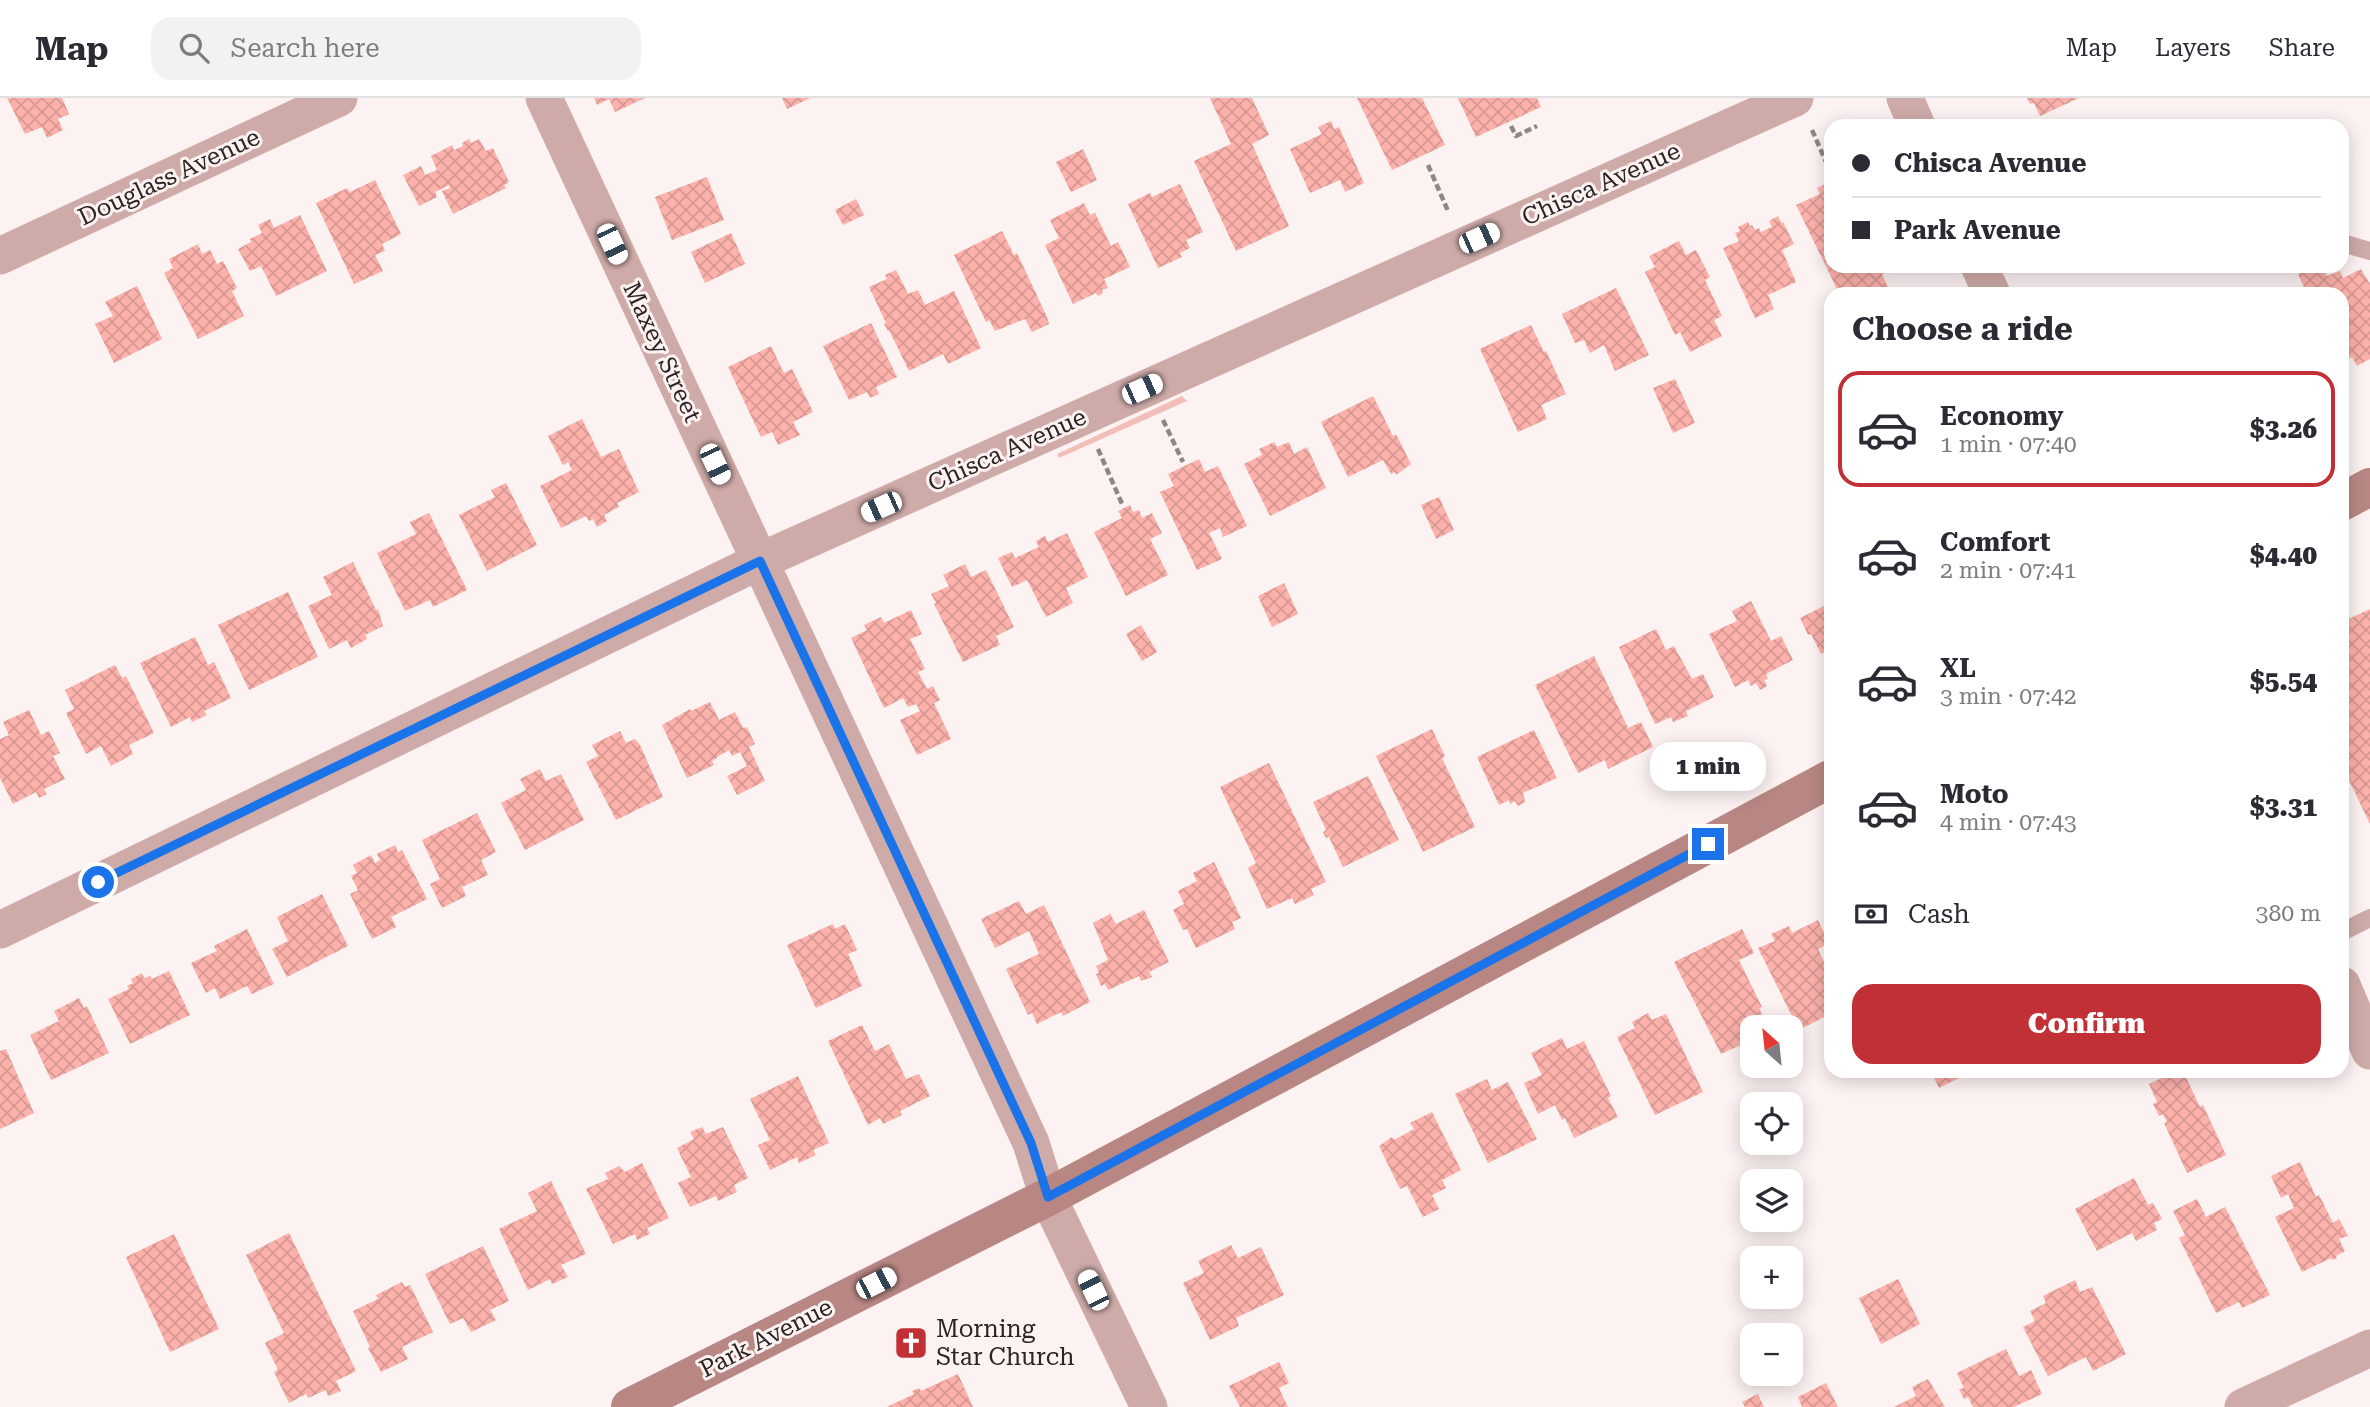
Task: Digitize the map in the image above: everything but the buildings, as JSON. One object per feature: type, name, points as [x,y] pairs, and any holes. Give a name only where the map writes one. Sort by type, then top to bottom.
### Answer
[{"type":"main road","points":[[2349,498],[2370,487]]},
{"type":"main road","name":"Park Avenue","points":[[630,1407],[1048,1197],[1824,782]]},
{"type":"street","name":"Douglass Avenue","points":[[0,256],[339,98]]},
{"type":"street","name":"Maxey Street","points":[[544,98],[1031,1143],[1048,1197],[1149,1407]]},
{"type":"street","points":[[1905,98],[1914,119]]},
{"type":"street","name":"Chisca Avenue","points":[[0,930],[760,561],[1803,112]]},
{"type":"street","points":[[2349,1002],[2370,1051]]},
{"type":"street","points":[[2243,1407],[2370,1348]]},
{"type":"lane","points":[[2349,245],[2370,251]]},
{"type":"lane","points":[[2349,928],[2370,918]]},
{"type":"path","points":[[1803,112],[1824,158]]},
{"type":"path","points":[[1511,126],[1516,136],[1537,126]]},
{"type":"path","points":[[1427,165],[1448,211]]},
{"type":"path","points":[[1161,416],[1183,463]]},
{"type":"path","points":[[1096,446],[1124,506]]},
{"type":"shaded area","points":[[1182,396],[1187,401],[1059,458],[1057,454]]},
{"type":"place","name":"Morning Star Church","points":[[911,1343]]},
{"type":"route","points":[[98,882],[760,561],[1031,1143],[1048,1197],[1708,844]]}]
